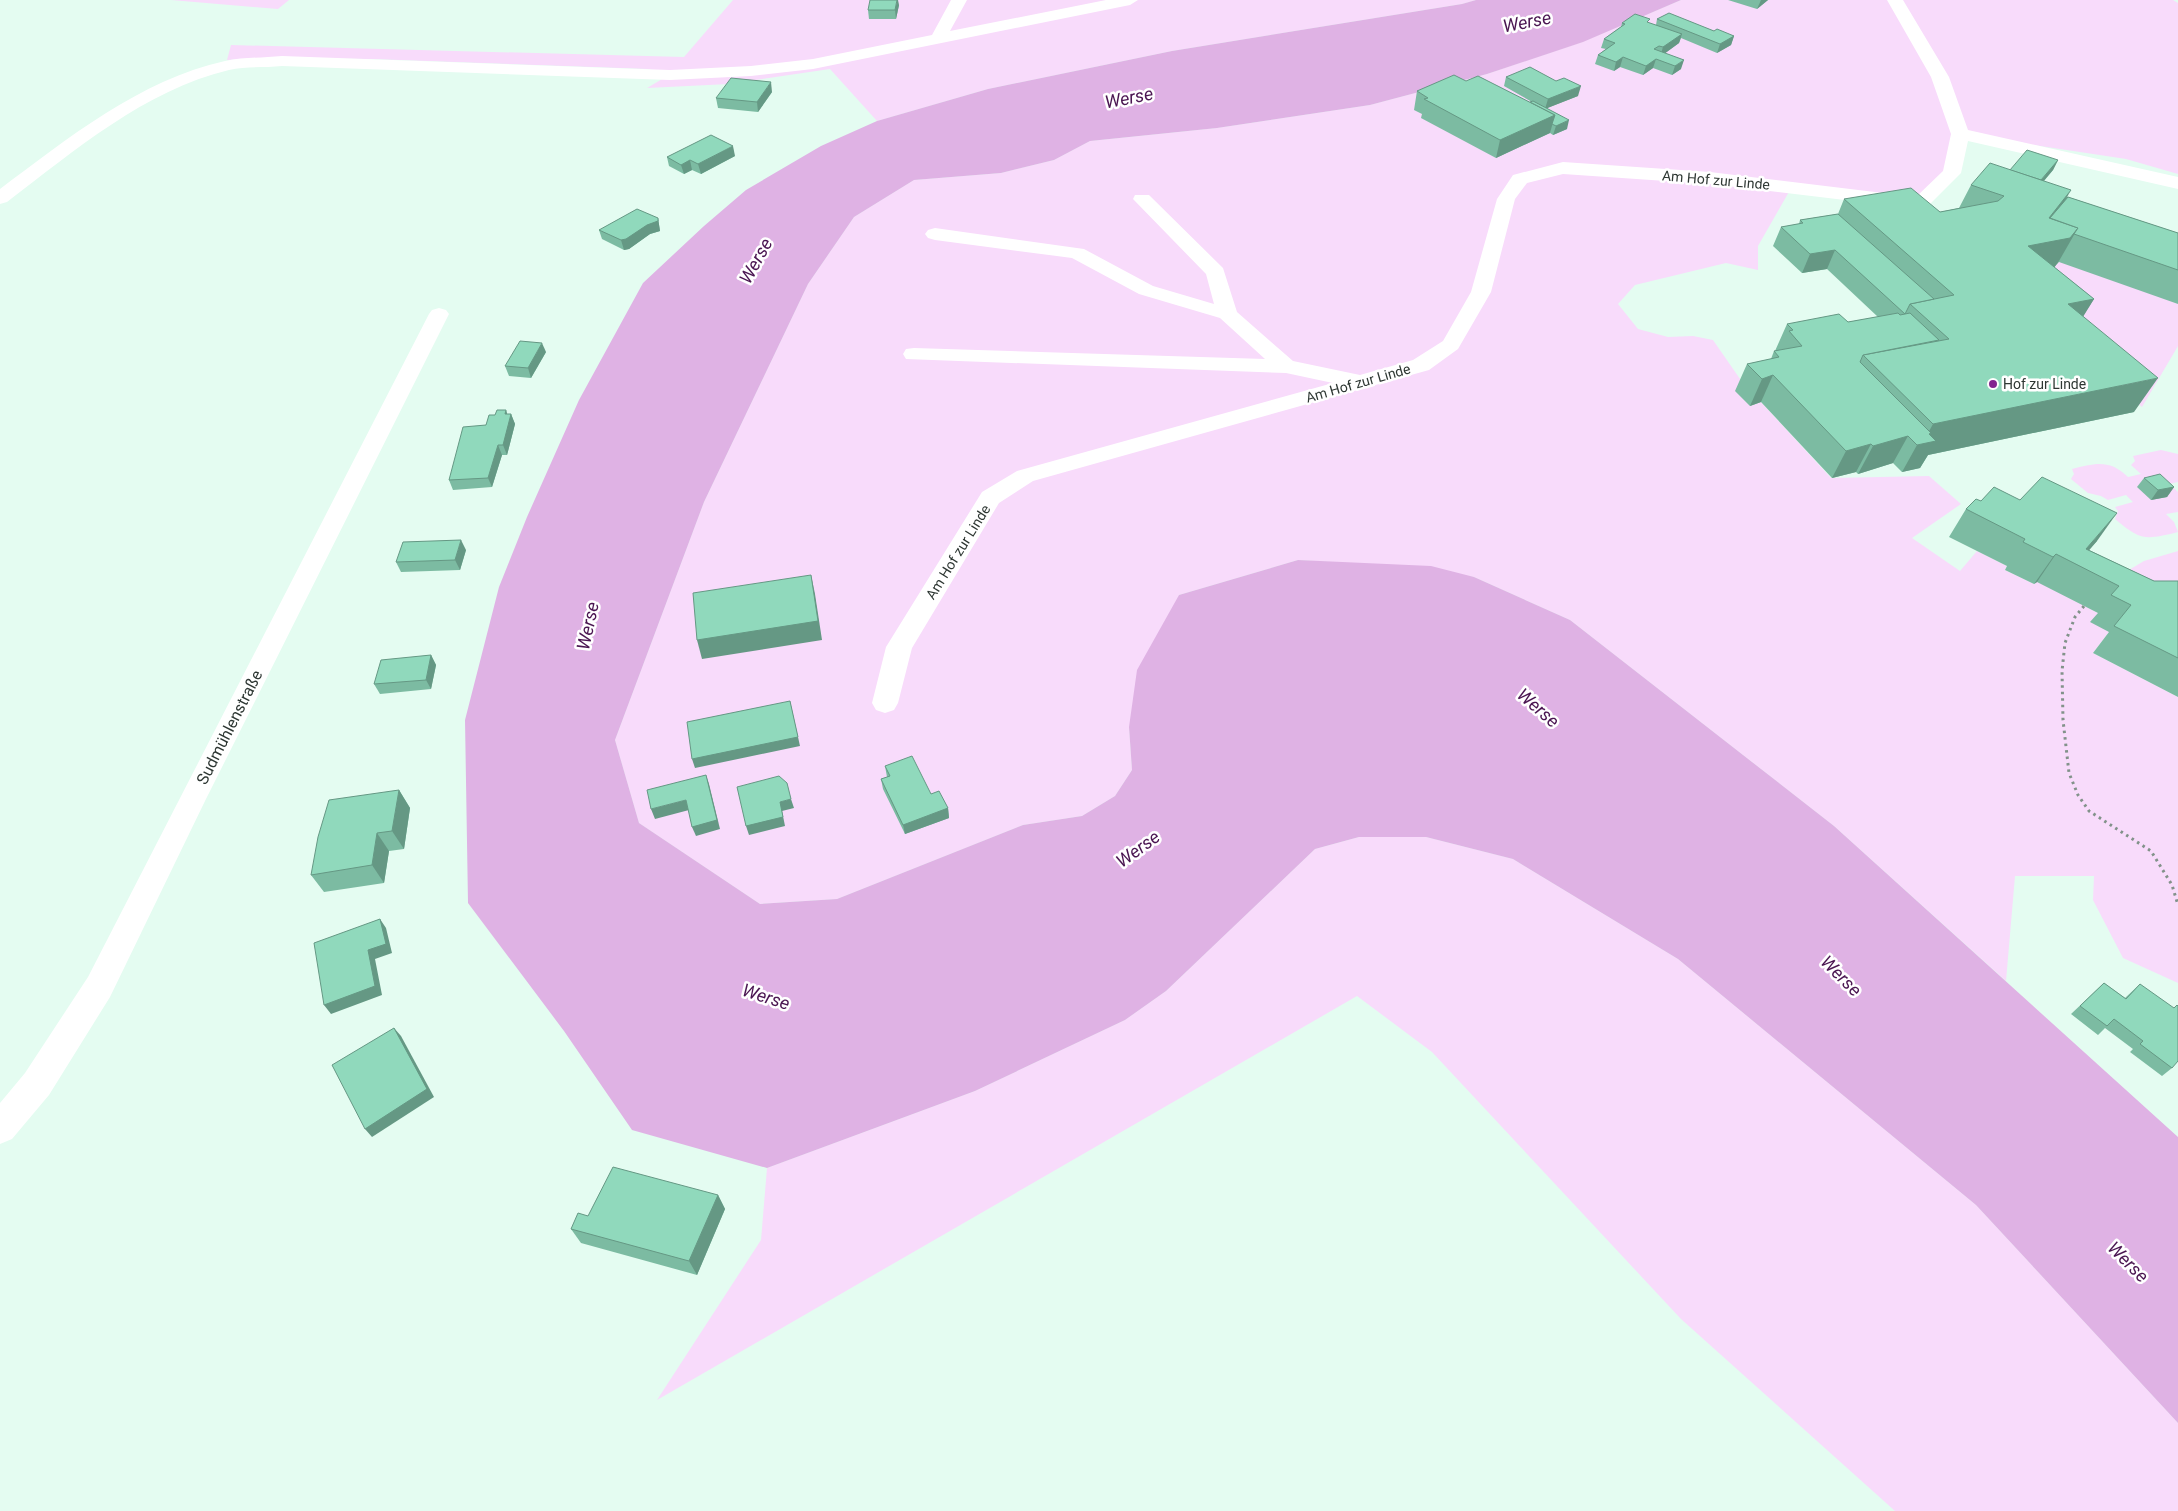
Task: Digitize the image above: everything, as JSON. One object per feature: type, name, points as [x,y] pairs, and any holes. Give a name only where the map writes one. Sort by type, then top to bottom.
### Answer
[{"type":"street","points":[[938,39],[959,0]]},
{"type":"street","points":[[0,198],[114,114],[176,82],[227,66],[282,61],[670,75],[751,72],[813,64],[1130,0]]},
{"type":"street","points":[[1895,0],[1940,77],[1960,134],[2178,183]]},
{"type":"street","name":"Am Hof zur Linde","points":[[885,703],[899,647],[990,498],[1025,476],[1421,365],[1450,345],[1481,292],[1506,199],[1520,179],[1563,168],[1710,178],[1920,203],[1952,173],[1960,134]]},
{"type":"street","points":[[1142,199],[1216,272],[1227,314]]},
{"type":"street","points":[[935,234],[1077,253],[1146,290],[1227,314],[1286,366]]},
{"type":"street","name":"Sudmühlenstraße","points":[[0,1128],[37,1084],[99,987],[191,800],[439,314]]},
{"type":"street","points":[[914,354],[1286,366],[1360,382]]},
{"type":"path","points":[[2084,606],[2075,617],[2065,643],[2062,671],[2063,720],[2069,773],[2078,795],[2089,811],[2151,850],[2172,885],[2178,905]]},
{"type":"shaded area","points":[[171,0],[289,0],[278,9]]},
{"type":"shaded area","points":[[733,0],[1476,0],[1462,4],[1172,51],[988,89],[877,121],[830,69],[729,84],[647,88],[669,75],[648,69],[372,59],[257,58],[227,60],[231,45],[684,57]]},
{"type":"shaded area","points":[[1681,0],[2173,0],[2178,3],[2178,174],[2126,159],[1960,134],[1952,173],[1920,203],[1790,190],[1758,246],[1758,270],[1726,263],[1635,285],[1618,304],[1638,329],[1668,337],[1693,336],[1713,340],[1747,389],[1750,406],[1761,402],[1831,478],[1929,476],[1961,504],[1912,538],[1960,571],[1977,551],[2007,566],[2005,570],[2034,584],[2037,581],[2098,613],[2109,632],[2093,653],[2178,697],[2178,983],[2123,958],[2093,900],[2094,876],[2015,876],[2006,981],[1834,826],[1570,620],[1474,577],[1361,564],[1298,560],[1179,595],[1129,727],[1132,770],[1115,796],[1082,816],[1023,825],[837,899],[760,904],[639,823],[615,740],[704,502],[808,284],[854,217],[914,180],[1001,173],[1054,160],[1090,141],[1217,128],[1370,105],[1487,74],[1582,42]]},
{"type":"shaded area","points":[[2059,261],[2178,303],[2178,346],[2142,407],[2058,336],[2050,272]]},
{"type":"shaded area","points":[[2161,450],[2178,454],[2178,482],[2169,484],[2178,492],[2178,512],[2166,514],[2174,522],[2178,532],[2150,537],[2138,535],[2115,519],[2118,511],[2115,507],[2133,502],[2126,495],[2108,500],[2088,493],[2071,479],[2074,474],[2072,469],[2095,464],[2115,467],[2128,477],[2141,474],[2131,465],[2135,461],[2133,456]]},
{"type":"shaded area","points":[[2178,551],[2178,605],[2097,589],[2144,561]]},
{"type":"shaded area","points":[[1359,837],[1426,837],[1513,859],[1678,959],[1976,1205],[2178,1423],[2178,1511],[1895,1511],[1681,1319],[1432,1052],[1357,996],[657,1400],[761,1240],[767,1168],[975,1091],[1125,1020],[1166,991],[1315,849]]},
{"type":"water","name":"Werse","points":[[1476,0],[1681,0],[1583,42],[1487,74],[1370,105],[1217,128],[1090,141],[1054,160],[1001,173],[914,180],[854,217],[808,284],[704,502],[615,740],[639,823],[760,904],[837,899],[1023,825],[1082,816],[1115,796],[1132,770],[1129,727],[1137,670],[1179,595],[1298,560],[1431,566],[1474,577],[1570,620],[1834,826],[2178,1137],[2178,1423],[1976,1205],[1678,959],[1513,859],[1426,837],[1359,837],[1315,849],[1166,991],[1125,1020],[975,1091],[767,1168],[632,1130],[564,1031],[468,903],[465,720],[499,587],[527,517],[579,400],[643,283],[704,226],[746,190],[821,146],[877,121],[988,89],[1172,51],[1462,4]]},
{"type":"building","points":[[870,0],[897,0],[895,10],[868,10]]},
{"type":"building","points":[[1669,13],[1714,31],[1717,29],[1734,36],[1720,44],[1657,19]]},
{"type":"building","points":[[1635,14],[1650,19],[1647,22],[1682,34],[1663,47],[1659,46],[1654,49],[1684,60],[1675,66],[1656,59],[1646,66],[1623,57],[1616,62],[1598,55],[1615,43],[1604,39],[1625,24],[1622,23]]},
{"type":"building","points":[[1530,67],[1556,81],[1564,78],[1581,86],[1548,99],[1506,77]]},
{"type":"building","points":[[1454,75],[1466,81],[1478,76],[1555,115],[1500,140],[1424,99],[1428,98],[1417,91]]},
{"type":"building","points":[[731,78],[771,82],[757,102],[716,98]]},
{"type":"building","points":[[1533,101],[1569,120],[1556,126],[1552,124],[1555,115],[1530,102]]},
{"type":"building","points":[[711,135],[733,146],[698,164],[690,160],[681,165],[667,157]]},
{"type":"building","points":[[2027,150],[2058,160],[2041,180],[2010,170]]},
{"type":"building","points":[[1990,163],[2071,190],[2049,218],[2078,228],[2070,238],[2028,246],[2094,299],[2068,304],[2158,378],[1933,424],[1863,355],[1949,339],[1910,304],[1954,295],[1844,199],[1911,188],[1940,212],[1998,201],[2004,196],[1971,185]]},
{"type":"building","points":[[2068,197],[2178,233],[2178,270],[2074,234],[2078,228],[2050,218]]},
{"type":"building","points":[[637,209],[658,218],[658,221],[621,240],[599,230]]},
{"type":"building","points":[[1838,214],[1934,299],[1910,304],[1905,314],[1835,250],[1810,254],[1781,227],[1803,223],[1800,220]]},
{"type":"building","points":[[1898,313],[1900,315],[1910,313],[1939,340],[1863,355],[1860,362],[1931,433],[1929,434],[1936,441],[1917,445],[1908,436],[1846,451],[1773,375],[1762,379],[1747,364],[1779,357],[1774,351],[1802,346],[1789,331],[1793,330],[1787,324],[1839,314],[1848,322]]},
{"type":"building","points":[[520,341],[542,343],[528,368],[505,366]]},
{"type":"building","points":[[497,410],[506,410],[505,414],[511,414],[503,445],[498,445],[488,478],[449,480],[463,427],[486,425],[489,415],[495,415]]},
{"type":"building","points":[[2160,474],[2174,487],[2158,490],[2144,478]]},
{"type":"building","points":[[2042,477],[2117,513],[2086,549],[2154,581],[2178,581],[2178,658],[2114,626],[2131,605],[2111,595],[2119,586],[2056,554],[2053,557],[2023,542],[2025,539],[1966,509],[1976,499],[1981,501],[1994,487],[2020,500]]},
{"type":"building","points":[[461,540],[455,560],[396,562],[403,542]]},
{"type":"building","points":[[811,575],[818,621],[697,640],[693,593]]},
{"type":"building","points":[[431,655],[426,680],[374,684],[381,660]]},
{"type":"building","points":[[790,701],[798,737],[692,759],[687,722]]},
{"type":"building","points":[[912,756],[931,794],[939,791],[948,808],[903,825],[881,779],[890,776],[885,766]]},
{"type":"building","points":[[706,775],[717,820],[692,827],[686,800],[651,809],[647,790]]},
{"type":"building","points":[[779,776],[787,783],[791,799],[780,802],[783,817],[746,826],[737,787]]},
{"type":"building","points":[[399,790],[392,831],[377,833],[372,865],[311,875],[318,837],[329,800]]},
{"type":"building","points":[[380,919],[386,944],[368,950],[375,986],[324,1005],[314,943]]},
{"type":"building","points":[[2104,983],[2126,999],[2140,984],[2174,1008],[2178,1006],[2178,1061],[2172,1068],[2140,1044],[2143,1041],[2114,1019],[2107,1026],[2080,1006]]},
{"type":"building","points":[[394,1028],[427,1089],[365,1129],[332,1065]]},
{"type":"building","points":[[613,1167],[718,1195],[689,1261],[571,1229],[578,1213],[588,1216]]},
{"type":"place","name":"Hof zur Linde","points":[[1993,384]]}]
